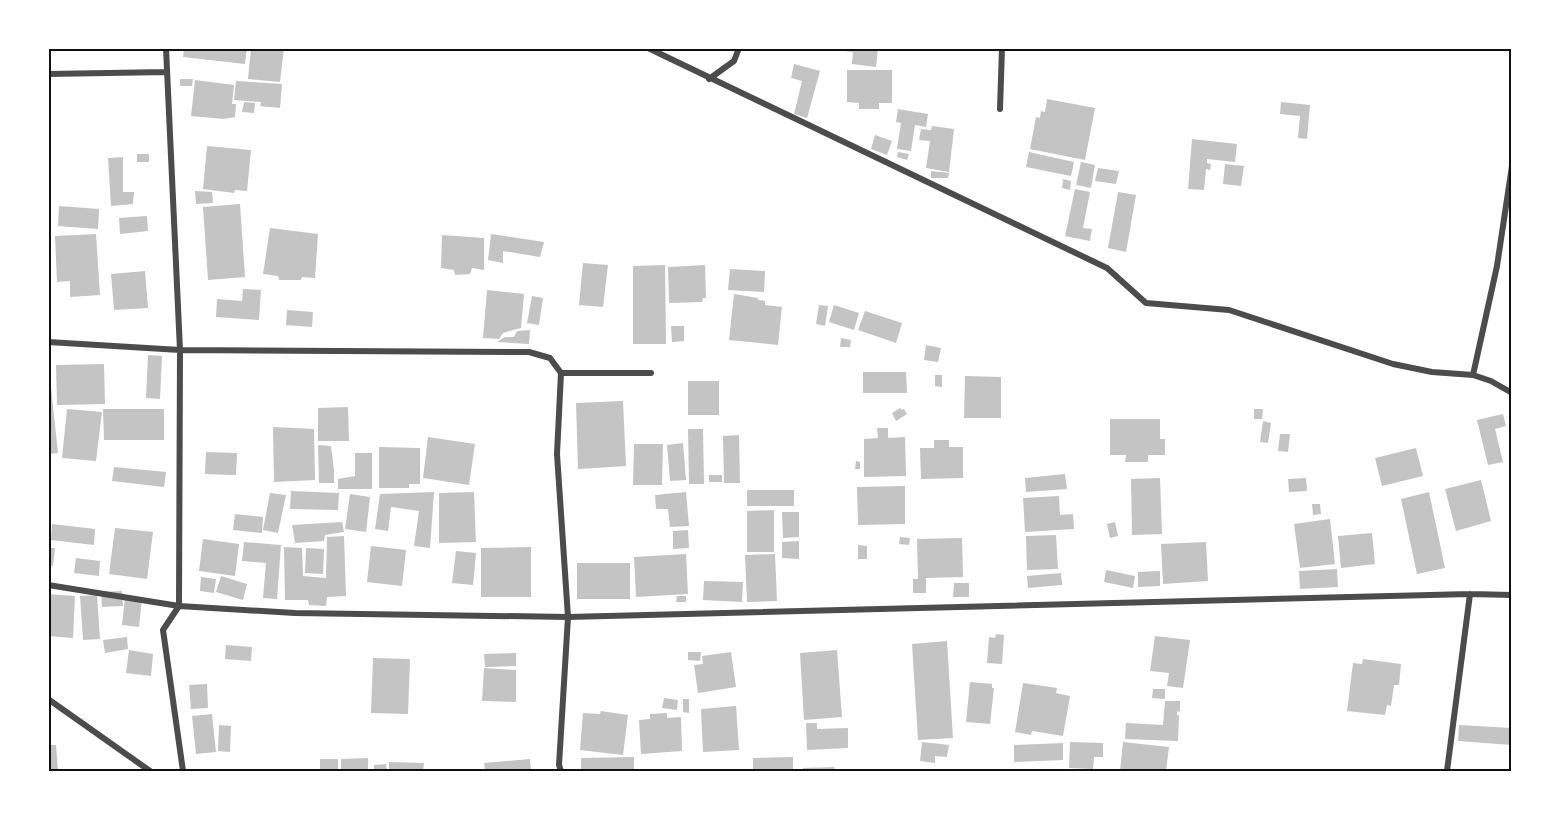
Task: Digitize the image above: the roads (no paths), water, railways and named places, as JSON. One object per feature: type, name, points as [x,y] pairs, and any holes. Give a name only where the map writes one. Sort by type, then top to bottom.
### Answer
[{"type":"street","points":[[166,48],[180,350],[179,606],[163,630],[183,771]]},
{"type":"street","points":[[648,48],[1107,268],[1146,303],[1229,310],[1393,364],[1432,372],[1473,375],[1491,381],[1512,393]]},
{"type":"street","points":[[709,79],[734,61],[739,48]]},
{"type":"street","points":[[1000,109],[1002,48]]},
{"type":"street","points":[[48,74],[167,72]]},
{"type":"street","points":[[1473,375],[1497,266],[1512,166]]},
{"type":"street","points":[[48,342],[180,350],[529,352],[550,357],[561,373],[557,454],[568,616],[559,765],[561,771]]},
{"type":"street","points":[[561,373],[651,373]]},
{"type":"street","points":[[48,585],[179,606],[295,613],[568,616],[1470,594],[1512,595]]},
{"type":"street","points":[[1448,771],[1470,594]]},
{"type":"street","points":[[48,699],[150,771]]}]
